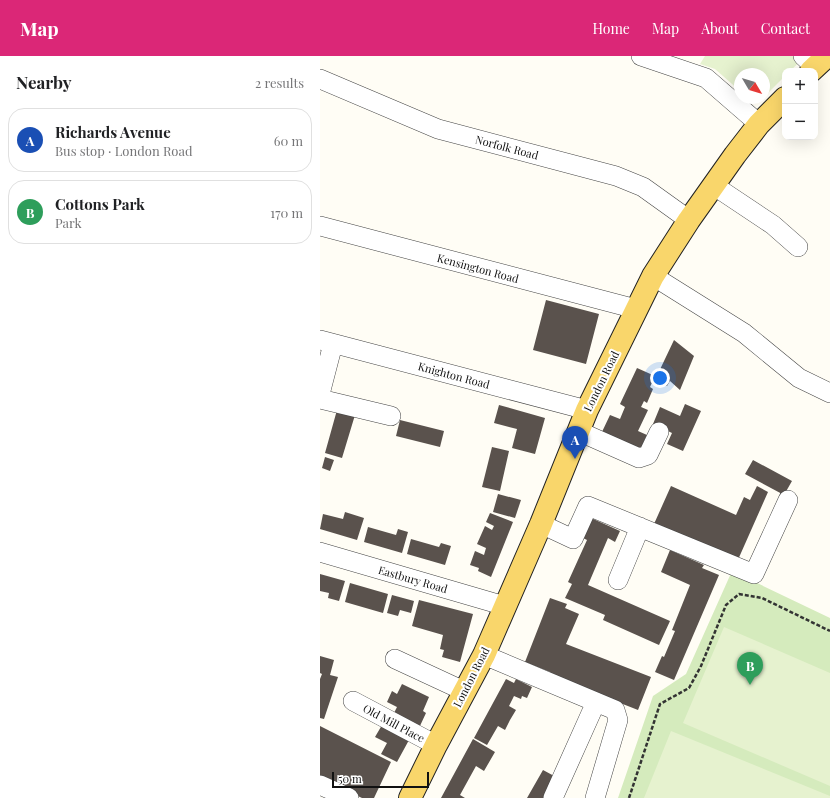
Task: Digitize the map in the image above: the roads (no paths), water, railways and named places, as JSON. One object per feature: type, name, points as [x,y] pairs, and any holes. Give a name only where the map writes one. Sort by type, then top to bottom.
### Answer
[{"type":"main road","name":"London Road","points":[[410,798],[436,745],[484,655],[541,524],[587,410],[653,276],[713,186],[759,124],[782,101]]},
{"type":"street","points":[[641,56],[706,78],[759,124]]},
{"type":"street","name":"Norfolk Road","points":[[320,79],[438,129],[616,176],[643,187],[689,220]]},
{"type":"street","points":[[713,186],[773,225],[798,247]]},
{"type":"street","name":"Kensington Road","points":[[320,226],[636,309]]},
{"type":"street","points":[[653,276],[744,333],[799,378],[830,393]]},
{"type":"street","points":[[320,394],[327,342]]},
{"type":"street","name":"Knighton Road","points":[[327,342],[587,410]]},
{"type":"street","points":[[320,399],[391,416]]},
{"type":"street","points":[[578,431],[639,458],[648,455],[659,432]]},
{"type":"street","points":[[541,524],[573,539],[588,506],[754,574],[788,500]]},
{"type":"street","points":[[618,580],[640,527]]},
{"type":"street","name":"Eastbury Road","points":[[320,552],[505,606]]},
{"type":"street","points":[[484,655],[615,710],[618,720],[595,798]]},
{"type":"street","points":[[395,659],[464,691]]},
{"type":"street","name":"Old Mill Place","points":[[352,701],[436,745]]},
{"type":"street","points":[[553,798],[596,702]]},
{"type":"street","points":[[320,785],[349,798]]},
{"type":"place","name":"Richards Avenue","points":[[575,459]]},
{"type":"place","name":"Cottons Park","points":[[750,685]]}]
